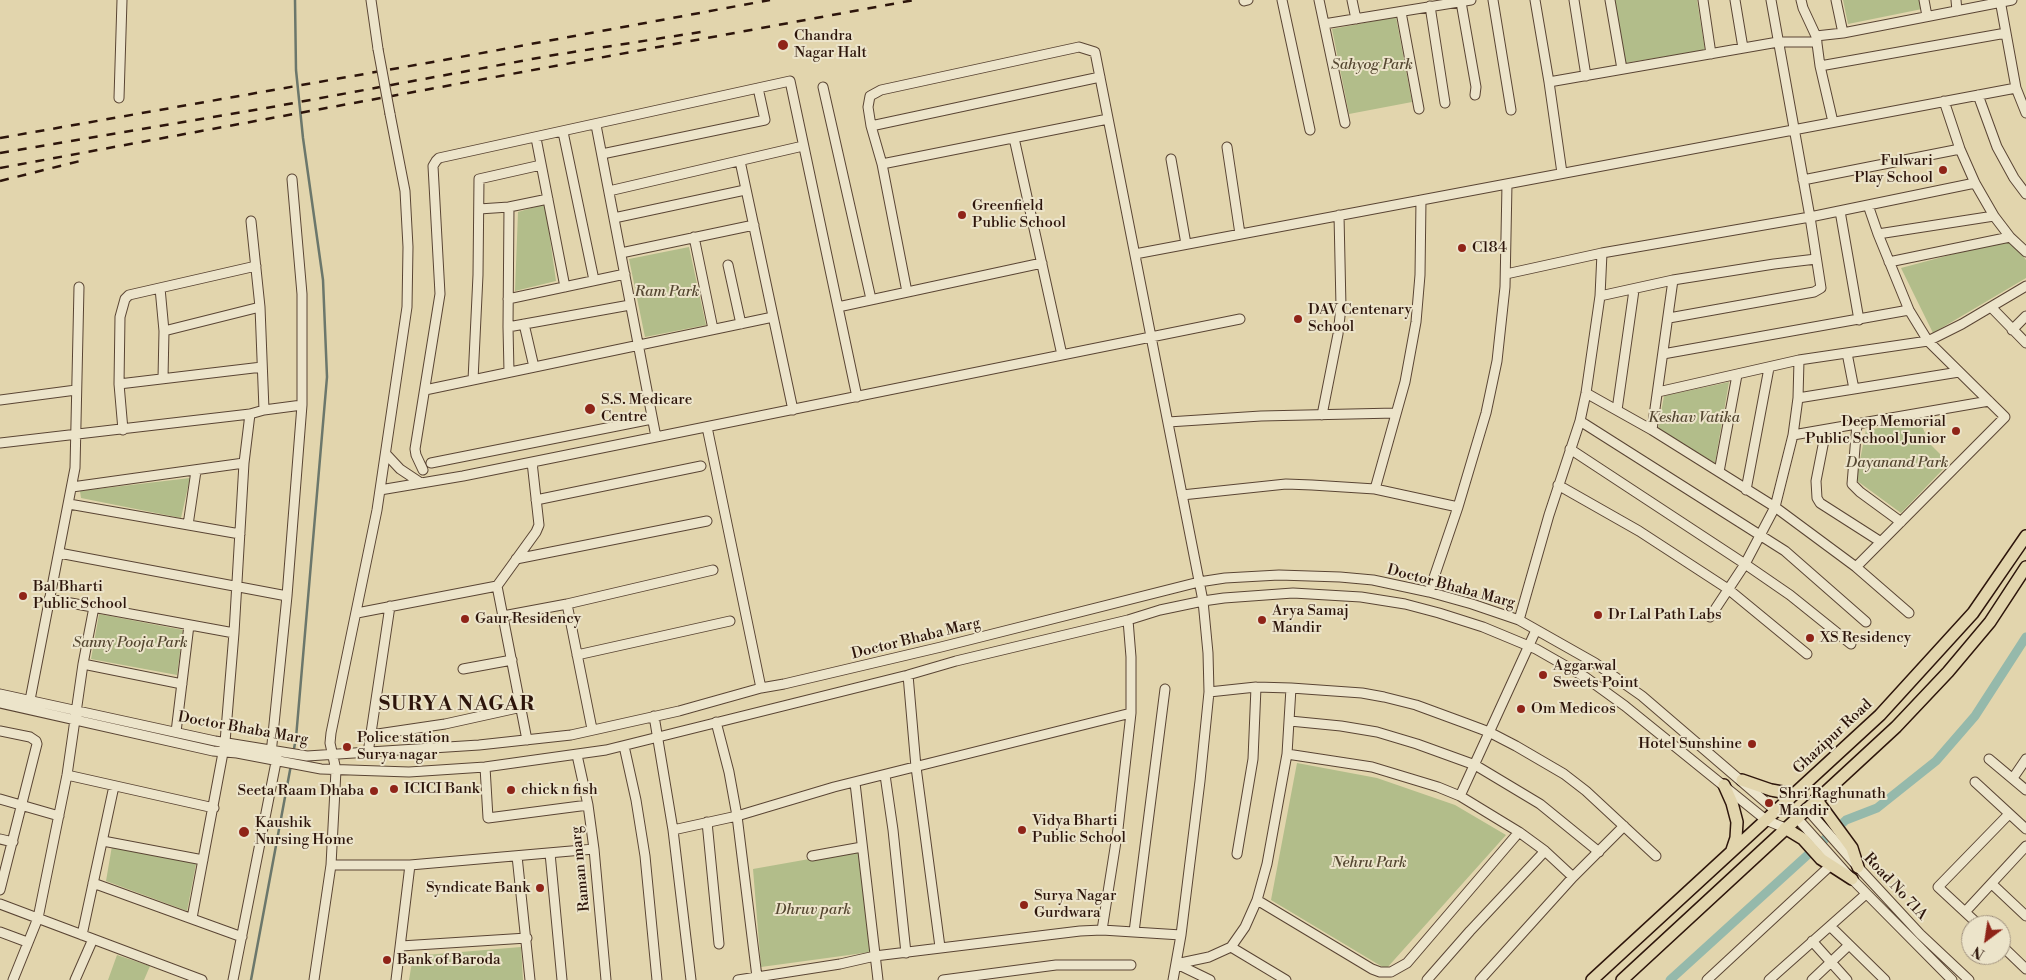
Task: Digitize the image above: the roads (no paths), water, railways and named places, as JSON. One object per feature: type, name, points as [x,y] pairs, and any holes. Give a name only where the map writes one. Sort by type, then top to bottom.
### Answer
[{"type":"main road","name":"Ghazipur Road","points":[[1592,980],[1880,715],[1932,660],[1973,612],[2026,536]]},
{"type":"main road","points":[[1622,980],[1796,817],[1896,727],[1948,672],[1990,622],[2026,567]]},
{"type":"main road","points":[[1737,777],[1771,790],[1793,794]]},
{"type":"main road","points":[[1810,779],[1819,797],[1822,819],[1840,839],[1852,848],[1858,867]]},
{"type":"main road","points":[[1724,785],[1732,803],[1737,822],[1736,838],[1732,852]]},
{"type":"main road","points":[[1785,828],[1806,835],[1827,859],[1852,879]]},
{"type":"street","points":[[119,98],[122,0]]},
{"type":"street","points":[[314,980],[331,864],[336,770],[330,743],[331,733],[357,613],[380,490],[407,307],[408,247],[405,191],[378,49],[371,0]]},
{"type":"street","points":[[1282,0],[1310,130]]},
{"type":"street","points":[[1319,0],[1345,123]]},
{"type":"street","points":[[1352,0],[1356,19]]},
{"type":"street","points":[[1324,24],[1472,0]]},
{"type":"street","points":[[1493,0],[1512,110]]},
{"type":"street","points":[[1535,0],[1562,173]]},
{"type":"street","points":[[1574,0],[1586,76]]},
{"type":"street","points":[[1610,0],[1622,69]]},
{"type":"street","points":[[1703,0],[1712,54]]},
{"type":"street","points":[[1735,0],[1743,48]]},
{"type":"street","points":[[1669,318],[1818,291],[1821,288],[1771,0]]},
{"type":"street","points":[[1802,0],[1803,8],[1817,39],[1820,66],[1833,122]]},
{"type":"street","points":[[1836,0],[1843,33]]},
{"type":"street","points":[[1924,0],[1927,16]]},
{"type":"street","points":[[1956,0],[1957,11]]},
{"type":"street","points":[[1549,82],[1778,42],[1817,39],[2012,0]]},
{"type":"street","points":[[2001,1],[2016,88],[2026,113]]},
{"type":"street","points":[[1460,2],[1476,86],[1475,95]]},
{"type":"street","points":[[1430,6],[1446,104]]},
{"type":"street","points":[[1401,12],[1419,109]]},
{"type":"street","points":[[1820,66],[2006,33]]},
{"type":"street","points":[[907,292],[882,164],[871,126],[868,102],[870,96],[881,90],[1079,47],[1095,52],[1203,601],[1208,653],[1208,692],[1181,935],[1173,980]]},
{"type":"street","points":[[871,126],[1100,77]]},
{"type":"street","points":[[423,470],[415,449],[440,294],[434,163],[439,158],[790,81],[857,397]]},
{"type":"street","points":[[823,87],[871,299]]},
{"type":"street","points":[[602,154],[765,120],[758,88]]},
{"type":"street","points":[[1135,254],[2016,88]]},
{"type":"street","points":[[1978,95],[1997,147],[2014,178],[2026,194]]},
{"type":"street","points":[[1944,101],[1960,149],[1975,183],[1994,216],[2010,237],[2026,252]]},
{"type":"street","points":[[882,164],[1108,119]]},
{"type":"street","points":[[596,125],[656,437]]},
{"type":"street","points":[[563,132],[594,280]]},
{"type":"street","points":[[536,138],[565,287]]},
{"type":"street","points":[[1014,138],[1062,355]]},
{"type":"street","points":[[609,191],[803,146]]},
{"type":"street","points":[[1227,147],[1240,234]]},
{"type":"street","points":[[1803,180],[1960,149]]},
{"type":"street","points":[[1171,159],[1186,244]]},
{"type":"street","points":[[740,160],[793,410]]},
{"type":"street","points":[[473,380],[478,275],[479,179],[541,165]]},
{"type":"street","points":[[233,980],[277,756],[302,405],[302,294],[292,179]]},
{"type":"street","points":[[1506,274],[1602,253],[1810,217],[1975,183]]},
{"type":"street","points":[[1429,592],[1458,507],[1486,413],[1495,369],[1506,274],[1507,184]]},
{"type":"street","points":[[614,218],[745,190]]},
{"type":"street","points":[[479,210],[509,207],[548,199]]},
{"type":"street","points":[[1375,489],[1405,382],[1416,322],[1420,275],[1421,200]]},
{"type":"street","points":[[1856,567],[2005,417],[1928,341],[1909,310],[1868,205]]},
{"type":"street","points":[[509,207],[509,372]]},
{"type":"street","points":[[1840,211],[1859,320]]},
{"type":"street","points":[[1322,415],[1338,334],[1341,307],[1339,215]]},
{"type":"street","points":[[1878,234],[1994,216]]},
{"type":"street","points":[[251,221],[260,307],[264,410]]},
{"type":"street","points":[[620,253],[754,225]]},
{"type":"street","points":[[1889,262],[2010,237]]},
{"type":"street","points":[[694,238],[713,330]]},
{"type":"street","points":[[1519,620],[1558,485],[1580,421],[1586,393],[1600,296],[1602,253]]},
{"type":"street","points":[[1600,296],[1673,280],[1816,259]]},
{"type":"street","points":[[838,307],[1042,263]]},
{"type":"street","points":[[728,265],[741,324]]},
{"type":"street","points":[[123,430],[119,384],[120,317],[125,299],[129,295],[256,266]]},
{"type":"street","points":[[508,299],[625,274]]},
{"type":"street","points":[[1652,430],[1673,280]]},
{"type":"street","points":[[1658,392],[1799,360],[1928,341],[1962,324],[2026,286]]},
{"type":"street","points":[[30,700],[75,468],[80,287]]},
{"type":"street","points":[[160,288],[164,331],[163,378]]},
{"type":"street","points":[[1617,410],[1634,290]]},
{"type":"street","points":[[508,327],[630,305]]},
{"type":"street","points":[[164,331],[260,307]]},
{"type":"street","points":[[1990,307],[2026,342]]},
{"type":"street","points":[[1663,354],[1909,310]]},
{"type":"street","points":[[2012,330],[2026,316]]},
{"type":"street","points":[[425,390],[773,317]]},
{"type":"street","points":[[380,490],[532,462],[1240,319]]},
{"type":"street","points":[[524,324],[534,367]]},
{"type":"street","points":[[1848,353],[1854,388]]},
{"type":"street","points":[[1710,617],[1746,564],[1775,507],[1793,435],[1798,398],[1799,360]]},
{"type":"street","points":[[119,384],[262,367]]},
{"type":"street","points":[[1746,490],[1769,368]]},
{"type":"street","points":[[1798,398],[1959,372]]},
{"type":"street","points":[[1719,472],[1737,375]]},
{"type":"street","points":[[0,400],[76,390]]},
{"type":"street","points":[[1586,393],[1652,430],[1775,507],[1856,567],[1909,613]]},
{"type":"street","points":[[1793,435],[1988,401]]},
{"type":"street","points":[[0,443],[123,430],[250,414],[264,410],[302,405]]},
{"type":"street","points":[[192,918],[214,808],[224,746],[234,633],[244,464],[250,414]]},
{"type":"street","points":[[1168,422],[1261,416],[1396,414]]},
{"type":"street","points":[[431,463],[652,419]]},
{"type":"street","points":[[1580,421],[1799,562],[1866,622]]},
{"type":"street","points":[[1857,424],[1852,484],[1901,522]]},
{"type":"street","points":[[707,427],[761,688]]},
{"type":"street","points":[[1826,430],[1816,482],[1817,498],[1820,503],[1880,542]]},
{"type":"street","points":[[1570,449],[1746,564],[1790,595],[1851,644]]},
{"type":"street","points":[[386,454],[407,475],[422,483]]},
{"type":"street","points":[[357,613],[497,586],[538,528],[539,520],[532,462]]},
{"type":"street","points":[[72,487],[244,464]]},
{"type":"street","points":[[536,500],[701,466]]},
{"type":"street","points":[[188,525],[196,471]]},
{"type":"street","points":[[1182,495],[1286,484],[1375,489],[1458,507]]},
{"type":"street","points":[[1558,485],[1639,532],[1728,589],[1807,654]]},
{"type":"street","points":[[69,504],[240,534]]},
{"type":"street","points":[[516,559],[707,520]]},
{"type":"street","points":[[59,553],[287,596]]},
{"type":"street","points":[[503,616],[567,604],[713,570]]},
{"type":"street","name":"Doctor Bhaba Marg","points":[[277,756],[368,753],[527,740],[571,734],[679,711],[761,688],[941,647],[1199,582],[1225,578],[1279,575],[1340,577],[1372,580],[1429,592],[1519,620],[1595,663],[1642,696],[1776,811]]},
{"type":"street","points":[[497,586],[527,740]]},
{"type":"street","name":"Doctor Bhaba Marg","points":[[0,694],[176,732],[224,746],[277,756],[303,766],[336,770],[409,772],[486,768],[624,746],[908,675],[956,661],[1203,601],[1293,593],[1361,597],[1405,604],[1439,613],[1484,627],[1529,646],[1585,677],[1766,820],[1785,828]]},
{"type":"street","points":[[49,599],[234,633]]},
{"type":"street","points":[[567,604],[592,730]]},
{"type":"street","points":[[368,753],[390,606]]},
{"type":"street","points":[[12,980],[38,918],[67,775],[83,664],[94,607]]},
{"type":"street","points":[[577,655],[730,620]]},
{"type":"street","points":[[1102,930],[1118,829],[1130,713],[1131,657],[1128,620]]},
{"type":"street","points":[[176,732],[189,625]]},
{"type":"street","points":[[1460,796],[1536,630]]},
{"type":"street","points":[[463,669],[512,660]]},
{"type":"street","points":[[83,664],[182,684]]},
{"type":"street","points":[[908,675],[916,766],[940,947]]},
{"type":"street","points":[[1208,692],[1256,687],[1384,696],[1489,732],[1545,761],[1564,774],[1586,791],[1656,856]]},
{"type":"street","points":[[1237,854],[1253,759],[1256,687]]},
{"type":"street","points":[[1176,964],[1209,958],[1231,947],[1245,927],[1257,900],[1267,864],[1288,754],[1291,688]]},
{"type":"street","points":[[1134,932],[1165,689]]},
{"type":"street","name":"Doctor Bhaba Marg","points":[[0,703],[213,750],[224,746]]},
{"type":"street","points":[[371,735],[445,724],[522,707]]},
{"type":"street","points":[[673,830],[736,816],[834,787],[1130,713]]},
{"type":"street","points":[[654,716],[673,830],[691,980]]},
{"type":"street","points":[[1290,721],[1377,732],[1475,765],[1540,804],[1598,852]]},
{"type":"street","points":[[716,722],[729,772],[757,977]]},
{"type":"street","points":[[0,731],[30,737],[36,741],[0,890]]},
{"type":"street","points":[[624,746],[636,800],[645,856],[657,980]]},
{"type":"street","points":[[1288,754],[1372,768],[1438,787],[1460,796],[1519,832],[1574,877]]},
{"type":"street","name":"Raman marg","points":[[577,755],[588,804],[594,849],[606,980]]},
{"type":"street","points":[[1989,759],[2026,790]]},
{"type":"street","points":[[2013,778],[2026,760]]},
{"type":"street","points":[[486,768],[488,818],[588,804]]},
{"type":"street","points":[[67,775],[214,808]]},
{"type":"street","points":[[886,775],[906,953]]},
{"type":"street","points":[[1724,785],[1737,777]]},
{"type":"street","points":[[1975,782],[2026,829]]},
{"type":"street","points":[[855,783],[878,980]]},
{"type":"street","points":[[82,935],[104,841],[114,786]]},
{"type":"street","points":[[0,799],[58,816]]},
{"type":"street","points":[[1806,808],[1822,819]]},
{"type":"street","points":[[1968,915],[1938,886],[2010,814]]},
{"type":"street","points":[[1796,817],[1806,835]]},
{"type":"street","points":[[707,822],[719,944]]},
{"type":"street","points":[[1480,980],[1574,877],[1624,826]]},
{"type":"street","points":[[1257,900],[1372,969],[1380,972],[1391,972],[1407,962],[1519,832]]},
{"type":"street","points":[[0,839],[12,842]]},
{"type":"street","points":[[104,841],[204,860]]},
{"type":"street","points":[[1965,912],[2026,846]]},
{"type":"street","points":[[812,856],[862,847]]},
{"type":"street","points":[[331,864],[410,865],[594,849]]},
{"type":"street","points":[[1427,980],[1470,930],[1544,851]]},
{"type":"street","points":[[550,853],[562,980]]},
{"type":"street","points":[[517,856],[530,980]]},
{"type":"street","points":[[1707,980],[1827,859]]},
{"type":"street","points":[[396,980],[410,865]]},
{"type":"street","name":"Road No 71A","points":[[1858,867],[1920,934],[1969,980]]},
{"type":"street","name":"Road No 71A","points":[[1852,879],[1952,980]]},
{"type":"street","points":[[94,884],[242,936]]},
{"type":"street","points":[[1992,884],[2025,913]]},
{"type":"street","points":[[1769,980],[1866,894]]},
{"type":"street","points":[[0,904],[93,939],[176,976],[202,980]]},
{"type":"street","points":[[1830,926],[1885,980]]},
{"type":"street","points":[[738,980],[840,964],[875,956],[940,947],[1102,930],[1181,935]]},
{"type":"street","points":[[0,932],[27,942]]},
{"type":"street","points":[[401,946],[527,938]]},
{"type":"street","points":[[75,980],[93,939]]},
{"type":"street","points":[[1812,941],[1847,980]]},
{"type":"street","points":[[1812,980],[1849,945]]},
{"type":"street","points":[[1231,947],[1286,980]]},
{"type":"street","points":[[2011,955],[2026,969]]},
{"type":"street","points":[[1176,964],[1210,980]]},
{"type":"street","points":[[944,980],[1056,965],[1131,965]]},
{"type":"waterway","points":[[251,980],[296,738],[327,377],[323,280],[303,138],[296,70],[295,0]]},
{"type":"waterway","points":[[1670,980],[1846,820],[1877,808],[1936,761],[1975,716],[2026,637]]},
{"type":"railway","points":[[0,138],[444,60],[770,0]]},
{"type":"railway","points":[[0,168],[914,0]]},
{"type":"railway","points":[[0,153],[272,107],[554,55],[707,31]]},
{"type":"railway","points":[[0,181],[80,161]]},
{"type":"place","name":"Chandra Nagar Halt","points":[[783,45]]},
{"type":"place","name":"Fulwari Play School","points":[[1943,170]]},
{"type":"place","name":"Greenfield Public School","points":[[962,215]]},
{"type":"place","name":"C184","points":[[1462,248]]},
{"type":"place","name":"DAV Centenary School","points":[[1298,319]]},
{"type":"place","name":"S.S. Medicare Centre","points":[[590,409]]},
{"type":"place","name":"Deep Memorial Public School Junior","points":[[1956,431]]},
{"type":"place","name":"Bal Bharti Public School","points":[[23,596]]},
{"type":"place","name":"Dr Lal Path Labs","points":[[1598,615]]},
{"type":"place","name":"Gaur Residency","points":[[465,619]]},
{"type":"place","name":"Arya Samaj Mandir","points":[[1262,620]]},
{"type":"place","name":"XS Residency","points":[[1810,638]]},
{"type":"place","name":"Aggarwal Sweets Point","points":[[1543,675]]},
{"type":"place","name":"Om Medicos","points":[[1521,709]]},
{"type":"place","name":"Hotel Sunshine","points":[[1752,744]]},
{"type":"place","name":"Police station Surya nagar","points":[[347,747]]},
{"type":"place","name":"ICICI Bank","points":[[394,789]]},
{"type":"place","name":"chick n fish","points":[[511,790]]},
{"type":"place","name":"Seeta Raam Dhaba","points":[[374,791]]},
{"type":"place","name":"Shri Raghunath Mandir","points":[[1769,803]]},
{"type":"place","name":"Vidya Bharti Public School","points":[[1022,830]]},
{"type":"place","name":"Kaushik Nursing Home","points":[[244,832]]},
{"type":"place","name":"Syndicate Bank","points":[[540,888]]},
{"type":"place","name":"Surya Nagar Gurdwara","points":[[1024,905]]},
{"type":"place","name":"Bank of Baroda","points":[[387,960]]},
{"type":"district","name":"SURYA NAGAR","points":[[457,705]]},
{"type":"park label","name":"Sahyog Park","points":[[1372,65]]},
{"type":"park label","name":"Ram Park","points":[[667,292]]},
{"type":"park label","name":"Keshav Vatika","points":[[1694,418]]},
{"type":"park label","name":"Dayanand Park","points":[[1897,463]]},
{"type":"park label","name":"Sanny Pooja Park","points":[[130,643]]},
{"type":"park label","name":"Nehru Park","points":[[1369,863]]},
{"type":"park label","name":"Dhruv park","points":[[813,910]]}]
